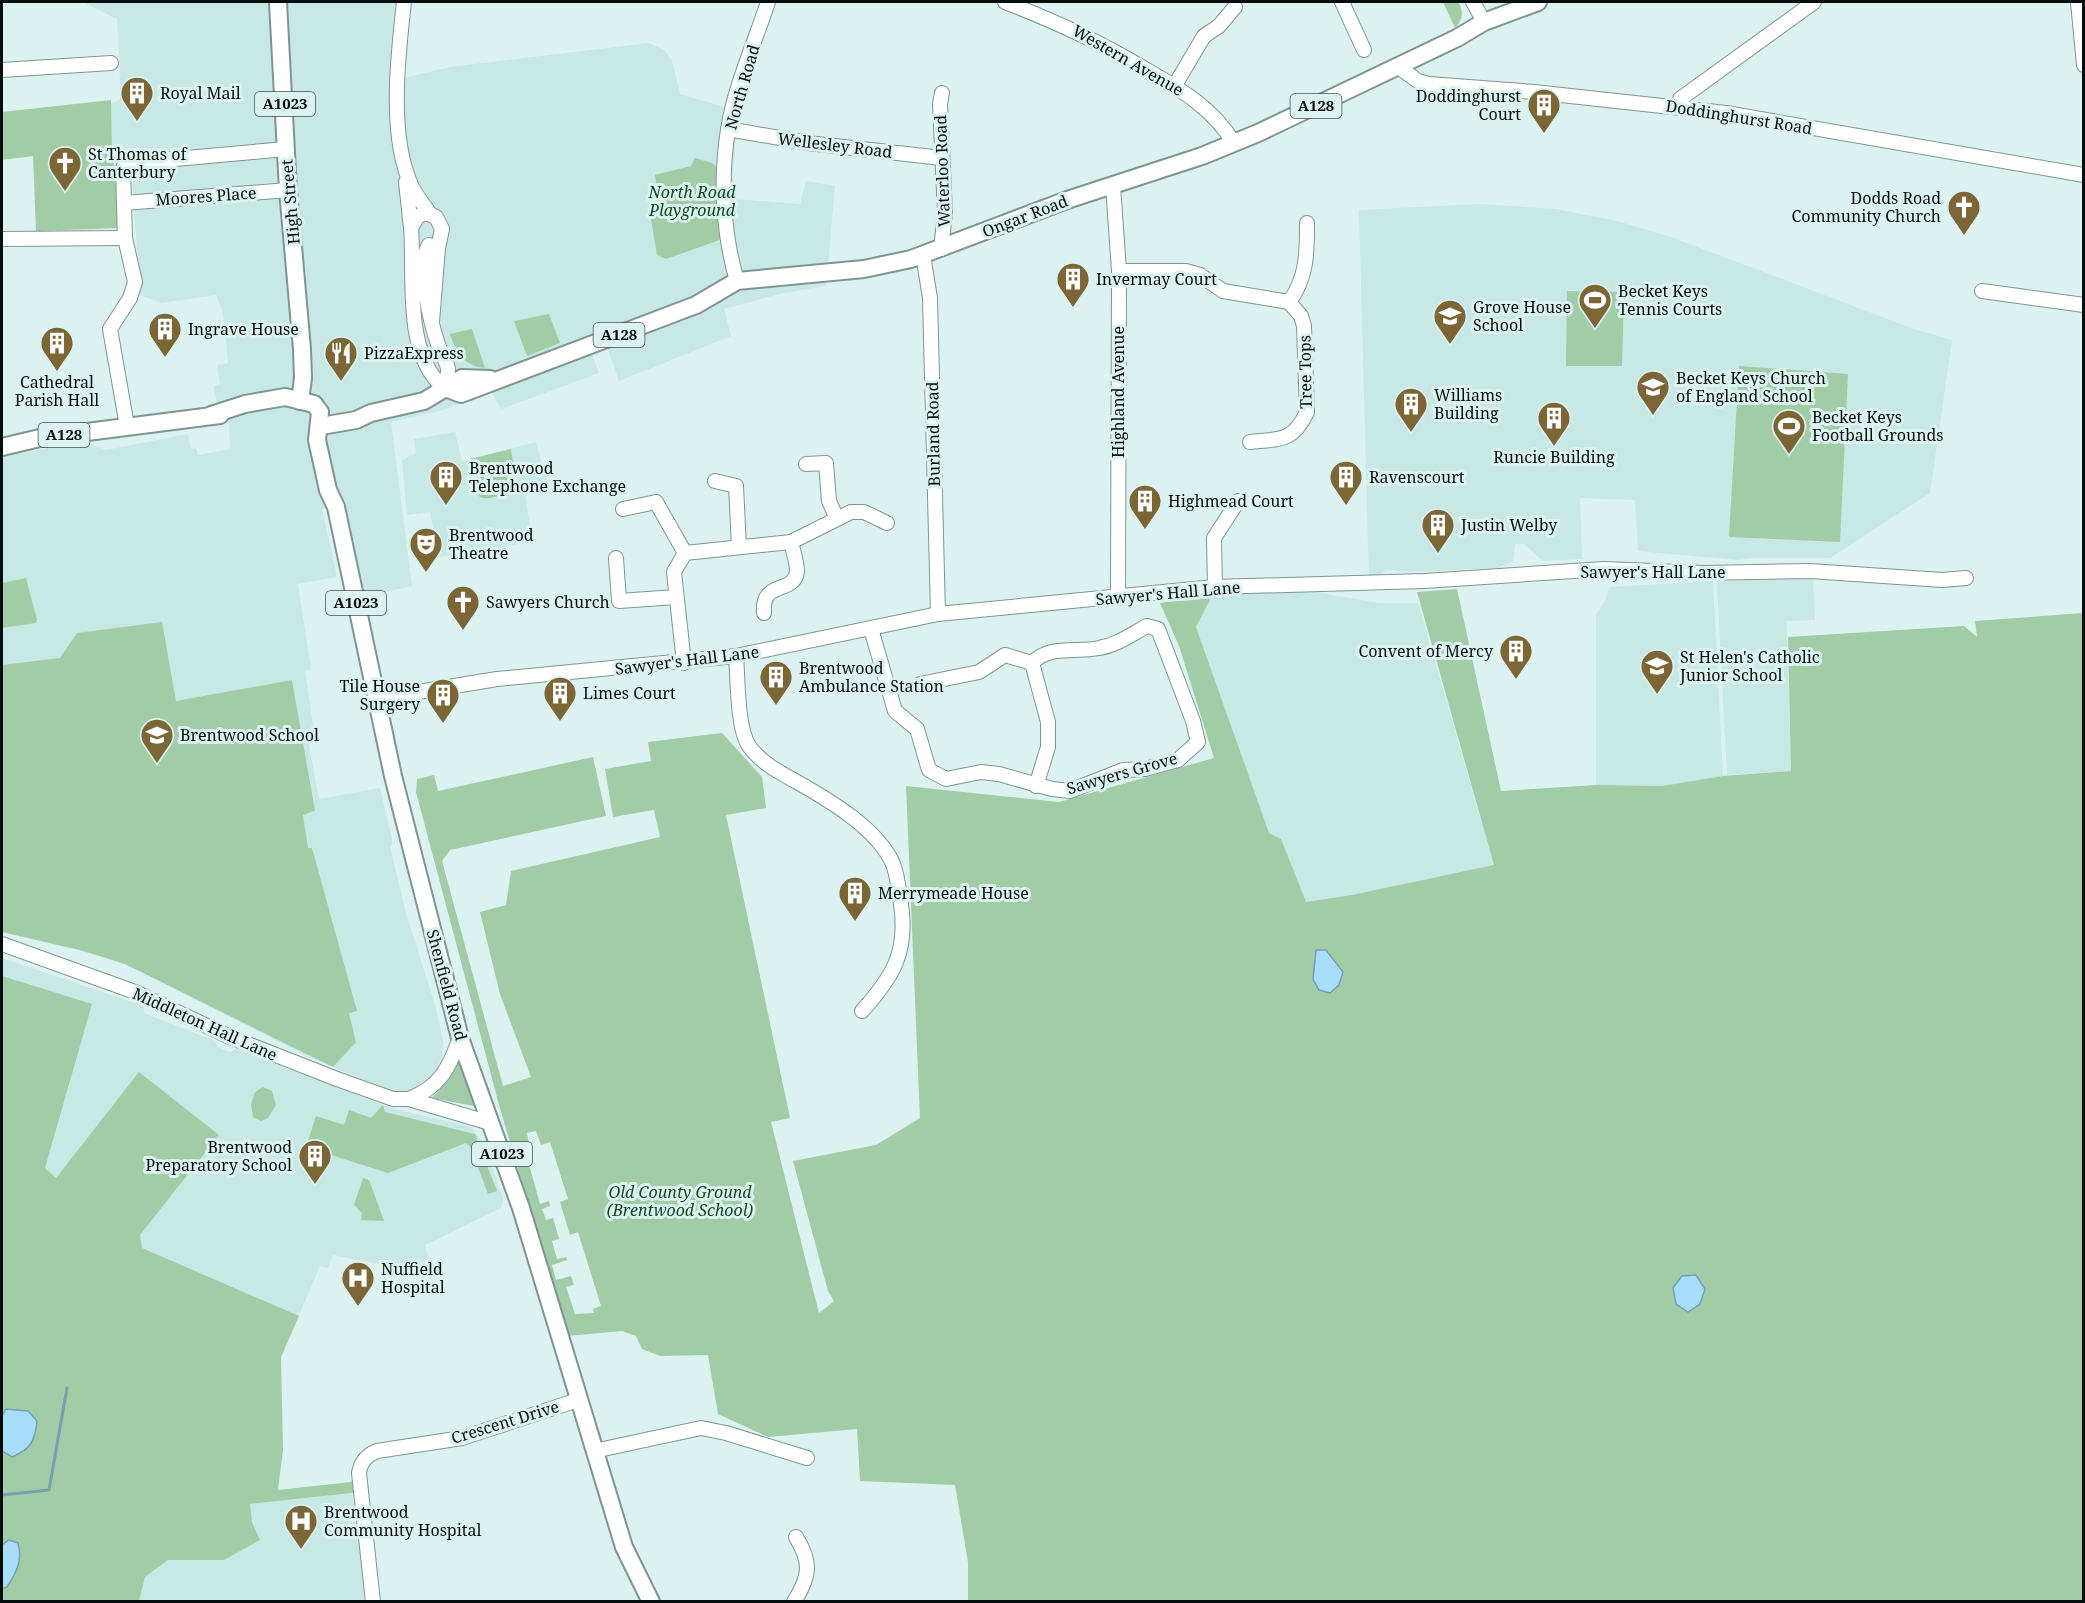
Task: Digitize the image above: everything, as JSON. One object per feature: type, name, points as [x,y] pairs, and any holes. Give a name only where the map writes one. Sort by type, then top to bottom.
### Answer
[{"type":"main road","name":"High Street","points":[[278,2],[286,114],[288,190],[302,349],[303,378],[300,401]]},
{"type":"main road","name":"Ongar Road","points":[[443,387],[461,393],[574,353],[696,305],[737,281],[864,269],[941,249],[1037,210],[1234,143],[1457,39],[1484,22],[1538,2]]},
{"type":"main road","points":[[300,401],[310,419],[328,430],[337,414],[353,411],[371,413],[424,401],[443,387]]},
{"type":"main road","name":"A128","points":[[2,447],[127,426],[211,415],[286,410],[300,401]]},
{"type":"main road","name":"Shenfield Road","points":[[328,430],[317,440],[328,490],[336,507],[376,699],[412,854],[460,1038],[521,1208],[624,1547],[651,1602]]},
{"type":"street","points":[[404,2],[396,77],[412,231],[419,243],[434,241]]},
{"type":"street","name":"North Road","points":[[737,281],[731,259],[725,213],[724,174],[728,129],[768,2]]},
{"type":"street","name":"Western Avenue","points":[[1005,2],[1071,27],[1175,85],[1214,116],[1234,143]]},
{"type":"street","points":[[1342,2],[1364,50]]},
{"type":"street","points":[[1473,2],[1484,22]]},
{"type":"street","points":[[1678,107],[1680,99],[1814,2]]},
{"type":"street","points":[[2078,2],[2084,65]]},
{"type":"street","points":[[1175,85],[1204,36],[1219,26],[1235,7]]},
{"type":"street","points":[[2,70],[111,63]]},
{"type":"street","name":"Doddinghurst Road","points":[[1397,66],[1418,81],[1429,84],[1678,107],[2084,175]]},
{"type":"street","name":"Waterloo Road","points":[[941,249],[945,213],[940,104],[942,93]]},
{"type":"street","name":"Wellesley Road","points":[[728,129],[808,142],[942,158]]},
{"type":"street","points":[[127,426],[110,329],[134,288],[125,238],[123,169],[128,160],[286,149]]},
{"type":"street","points":[[405,165],[416,194],[430,214],[441,224],[434,241],[425,253],[425,273],[432,322],[448,371],[443,387],[432,377],[419,339],[414,312],[410,245],[412,231],[418,216],[430,214]]},
{"type":"street","name":"Highland Avenue","points":[[1113,185],[1119,271],[1118,598]]},
{"type":"street","name":"Moores Place","points":[[124,202],[288,190]]},
{"type":"street","points":[[1119,271],[1200,274],[1223,291],[1288,302],[1302,279],[1307,257],[1307,224]]},
{"type":"street","points":[[2,239],[125,238]]},
{"type":"street","name":"Burland Road","points":[[923,255],[930,298],[938,615]]},
{"type":"street","points":[[1982,291],[2084,305]]},
{"type":"street","name":"Tree Tops","points":[[1250,442],[1289,437],[1301,424],[1307,412],[1304,326],[1300,316],[1288,302]]},
{"type":"street","points":[[806,464],[826,463],[829,501],[837,519]]},
{"type":"street","points":[[715,481],[736,486],[739,547]]},
{"type":"street","points":[[1215,587],[1214,538],[1238,501]]},
{"type":"street","points":[[623,509],[656,502],[685,553]]},
{"type":"street","points":[[685,553],[791,542],[851,512],[864,512],[887,523]]},
{"type":"street","points":[[764,613],[766,597],[771,590],[789,585],[797,572],[791,542]]},
{"type":"street","points":[[684,663],[674,572],[685,553]]},
{"type":"street","points":[[616,558],[620,601],[676,597]]},
{"type":"street","name":"Sawyer's Hall Lane","points":[[376,699],[497,679],[684,663],[736,656],[938,615],[1215,587],[1424,581],[1604,569],[1704,573],[1810,571],[1942,580],[1966,578]]},
{"type":"street","name":"Sawyers Grove","points":[[871,629],[895,711],[917,729],[928,770],[946,779],[981,772],[999,774],[1036,786],[1070,791],[1123,770],[1144,769],[1178,760],[1198,742],[1193,721],[1158,629],[1147,626],[1120,641],[1100,648],[1055,650],[1041,654],[1032,663]]},
{"type":"street","points":[[920,684],[979,672],[1005,655],[1032,663],[1048,730],[1048,747],[1036,786]]},
{"type":"street","points":[[736,656],[743,731],[749,746],[768,766],[842,810],[876,840],[893,865],[902,913],[899,955],[888,982],[862,1011]]},
{"type":"street","name":"Middleton Hall Lane","points":[[2,944],[135,992],[230,1037],[393,1100],[409,1099],[490,1123]]},
{"type":"street","points":[[409,1099],[427,1092],[442,1077],[460,1038]]},
{"type":"street","name":"Crescent Drive","points":[[373,1602],[359,1473],[360,1465],[369,1454],[377,1450],[462,1438],[578,1400]]},
{"type":"street","points":[[594,1451],[701,1428],[726,1433],[807,1458]]},
{"type":"street","points":[[794,1602],[807,1573],[808,1563],[806,1553],[796,1537]]},
{"type":"shaded area","points":[[83,2],[404,2],[396,80],[450,67],[649,43],[664,50],[672,61],[680,94],[738,111],[733,171],[734,199],[800,204],[806,181],[835,186],[826,286],[783,293],[724,309],[731,336],[619,381],[605,341],[589,347],[599,373],[501,409],[491,391],[459,397],[456,405],[440,411],[391,422],[412,586],[376,594],[356,605],[336,507],[322,509],[337,577],[298,584],[311,669],[305,671],[315,739],[308,740],[319,799],[380,788],[393,843],[390,847],[406,913],[435,1005],[443,1040],[442,1056],[436,1071],[427,1082],[410,1092],[383,1088],[307,1056],[107,957],[2,932],[2,457],[83,441],[106,450],[188,434],[191,449],[196,448],[198,455],[230,449],[229,423],[217,405],[214,386],[220,384],[217,365],[228,363],[223,313],[216,295],[161,303],[140,295],[131,163],[124,160],[112,148],[111,104],[121,99],[117,19]]},
{"type":"shaded area","name":"Becket Keys Church of England School","points":[[1480,204],[1556,209],[1617,221],[1668,236],[1914,329],[1952,340],[1930,493],[1830,558],[1738,560],[1638,551],[1635,500],[1580,498],[1582,559],[1543,561],[1524,544],[1515,544],[1513,561],[1498,568],[1401,572],[1387,569],[1369,582],[1359,210]]},
{"type":"shaded area","points":[[455,432],[462,461],[536,442],[549,488],[525,492],[532,542],[439,557],[430,512],[407,515],[402,460],[416,453],[414,439]]},
{"type":"shaded area","points":[[1813,577],[1815,620],[1787,621],[1791,771],[1727,775],[1717,582]]},
{"type":"shaded area","name":"St Helen's Catholic Junior School","points":[[1713,581],[1723,776],[1662,786],[1596,785],[1596,615],[1606,599],[1609,587]]},
{"type":"shaded area","points":[[1309,591],[1379,603],[1418,603],[1498,879],[1300,923],[1195,624],[1213,594]]},
{"type":"shaded area","points":[[2,958],[144,1006],[144,1013],[215,1041],[218,1047],[230,1052],[236,1049],[391,1108],[471,1127],[484,1144],[503,1198],[501,1208],[425,1245],[430,1263],[420,1267],[398,1268],[333,1255],[328,1268],[320,1266],[281,1357],[281,1468],[2,1306]]},
{"type":"shaded area","name":"Brentwood Community Hospital","points":[[352,1493],[364,1575],[364,1601],[139,1602],[145,1577],[168,1560],[224,1560],[260,1539],[252,1522],[249,1504]]},
{"type":"green space","points":[[1443,2],[1458,2],[1460,5],[1461,19],[1455,28]]},
{"type":"green space","points":[[111,100],[112,148],[120,228],[36,231],[33,156],[2,160],[2,112]]},
{"type":"green space","name":"North Road Playground","points":[[695,158],[712,163],[724,174],[728,237],[666,259],[657,255],[651,219],[661,212],[655,175],[691,166]]},
{"type":"green space","name":"Becket Keys Tennis Courts","points":[[1567,291],[1624,292],[1622,366],[1566,366]]},
{"type":"green space","points":[[549,314],[560,343],[527,356],[514,321]]},
{"type":"green space","points":[[472,329],[485,368],[466,361],[455,347],[450,334]]},
{"type":"green space","name":"Becket Keys Football Grounds","points":[[1739,366],[1848,374],[1840,542],[1729,537]]},
{"type":"green space","points":[[511,449],[515,478],[505,494],[489,498],[479,496],[470,482],[468,469],[470,459]]},
{"type":"green space","points":[[26,578],[36,623],[2,628],[2,583]]},
{"type":"green space","name":"Old County Ground (Brentwood School)","points":[[1457,589],[1501,791],[1596,785],[1662,786],[1723,776],[1791,771],[1788,637],[1964,626],[1977,637],[1975,621],[2083,613],[2083,1601],[968,1601],[968,1562],[955,1485],[860,1481],[857,1429],[768,1437],[718,1414],[708,1355],[660,1356],[642,1349],[636,1336],[622,1331],[567,1336],[499,1105],[416,792],[417,779],[434,775],[438,791],[593,757],[606,816],[450,850],[442,861],[503,1086],[531,1077],[500,994],[480,912],[506,905],[511,871],[660,837],[654,810],[613,817],[605,769],[651,761],[648,742],[722,733],[762,777],[766,808],[726,815],[790,1118],[771,1122],[819,1313],[834,1301],[828,1291],[793,1161],[876,1145],[920,1118],[906,786],[1059,802],[1214,758],[1179,646],[1160,603],[1213,594],[1196,627],[1269,833],[1281,839],[1306,902],[1352,895],[1494,865],[1417,592]],"holes":[[[536,1131],[541,1145],[550,1142],[568,1199],[560,1202],[570,1235],[578,1232],[601,1306],[593,1309],[594,1313],[575,1314],[566,1287],[574,1285],[571,1276],[556,1280],[552,1265],[567,1260],[566,1257],[557,1259],[552,1241],[559,1239],[553,1218],[546,1220],[542,1209],[550,1206],[549,1201],[540,1204],[525,1150],[530,1148],[527,1133]]]},
{"type":"green space","points":[[162,622],[176,701],[292,680],[315,811],[303,815],[308,848],[312,848],[357,1011],[349,1013],[356,1042],[333,1067],[125,964],[80,950],[2,932],[2,665],[60,658],[77,633]]},
{"type":"green space","points":[[2,976],[92,1004],[45,1168],[56,1178],[139,1072],[219,1135],[140,1235],[142,1248],[299,1316],[281,1357],[283,1450],[278,1490],[360,1481],[361,1492],[250,1504],[252,1522],[260,1540],[224,1560],[168,1560],[145,1577],[139,1601],[2,1601]]},
{"type":"green space","points":[[461,1058],[479,1107],[432,1098],[448,1080]]},
{"type":"green space","points":[[263,1087],[272,1091],[276,1105],[268,1118],[261,1121],[253,1117],[251,1104],[255,1092]]},
{"type":"green space","points":[[383,1105],[385,1112],[475,1134],[497,1191],[488,1194],[470,1146],[466,1143],[388,1173],[306,1147],[316,1116],[344,1125],[349,1110],[371,1118]]},
{"type":"green space","points":[[363,1178],[369,1180],[384,1221],[361,1220],[362,1213],[354,1205]]},
{"type":"water","points":[[1316,950],[1326,950],[1343,972],[1339,985],[1330,993],[1319,990],[1313,979]]},
{"type":"water","points":[[1696,1275],[1705,1289],[1700,1304],[1688,1312],[1676,1304],[1673,1288],[1682,1276]]},
{"type":"water","points":[[6,1409],[28,1411],[37,1421],[31,1444],[24,1451],[12,1457],[2,1451],[2,1416]]},
{"type":"water","points":[[9,1540],[18,1543],[19,1561],[16,1572],[7,1587],[2,1589],[2,1545]]},
{"type":"waterway","points":[[2,1495],[49,1490],[67,1388]]},
{"type":"place","name":"Royal Mail","points":[[137,122]]},
{"type":"place","name":"Doddinghurst Court","points":[[1544,134]]},
{"type":"place","name":"St Thomas of Canterbury","points":[[65,192]]},
{"type":"place","name":"Dodds Road Community Church","points":[[1964,236]]},
{"type":"place","name":"Invermay Court","points":[[1073,308]]},
{"type":"place","name":"Becket Keys Tennis Courts","points":[[1595,329]]},
{"type":"place","name":"Grove House School","points":[[1450,345]]},
{"type":"place","name":"Ingrave House","points":[[165,358]]},
{"type":"place","name":"Cathedral Parish Hall","points":[[57,372]]},
{"type":"place","name":"PizzaExpress","points":[[341,382]]},
{"type":"place","name":"Becket Keys Church of England School","points":[[1653,416]]},
{"type":"place","name":"Williams Building","points":[[1411,433]]},
{"type":"place","name":"Runcie Building","points":[[1554,447]]},
{"type":"place","name":"Becket Keys Football Grounds","points":[[1789,455]]},
{"type":"place","name":"Brentwood Telephone Exchange","points":[[446,506]]},
{"type":"place","name":"Ravenscourt","points":[[1346,506]]},
{"type":"place","name":"Highmead Court","points":[[1145,530]]},
{"type":"place","name":"Justin Welby","points":[[1438,554]]},
{"type":"place","name":"Brentwood Theatre","points":[[426,573]]},
{"type":"place","name":"Sawyers Church","points":[[463,631]]},
{"type":"place","name":"Convent of Mercy","points":[[1516,680]]},
{"type":"place","name":"St Helen's Catholic Junior School","points":[[1657,695]]},
{"type":"place","name":"Brentwood Ambulance Station","points":[[776,706]]},
{"type":"place","name":"Limes Court","points":[[560,722]]},
{"type":"place","name":"Tile House Surgery","points":[[443,724]]},
{"type":"place","name":"Brentwood School","points":[[157,764]]},
{"type":"place","name":"Merrymeade House","points":[[855,922]]},
{"type":"place","name":"Brentwood Preparatory School","points":[[315,1185]]},
{"type":"place","name":"Nuffield Hospital","points":[[358,1307]]},
{"type":"place","name":"Brentwood Community Hospital","points":[[301,1550]]}]
